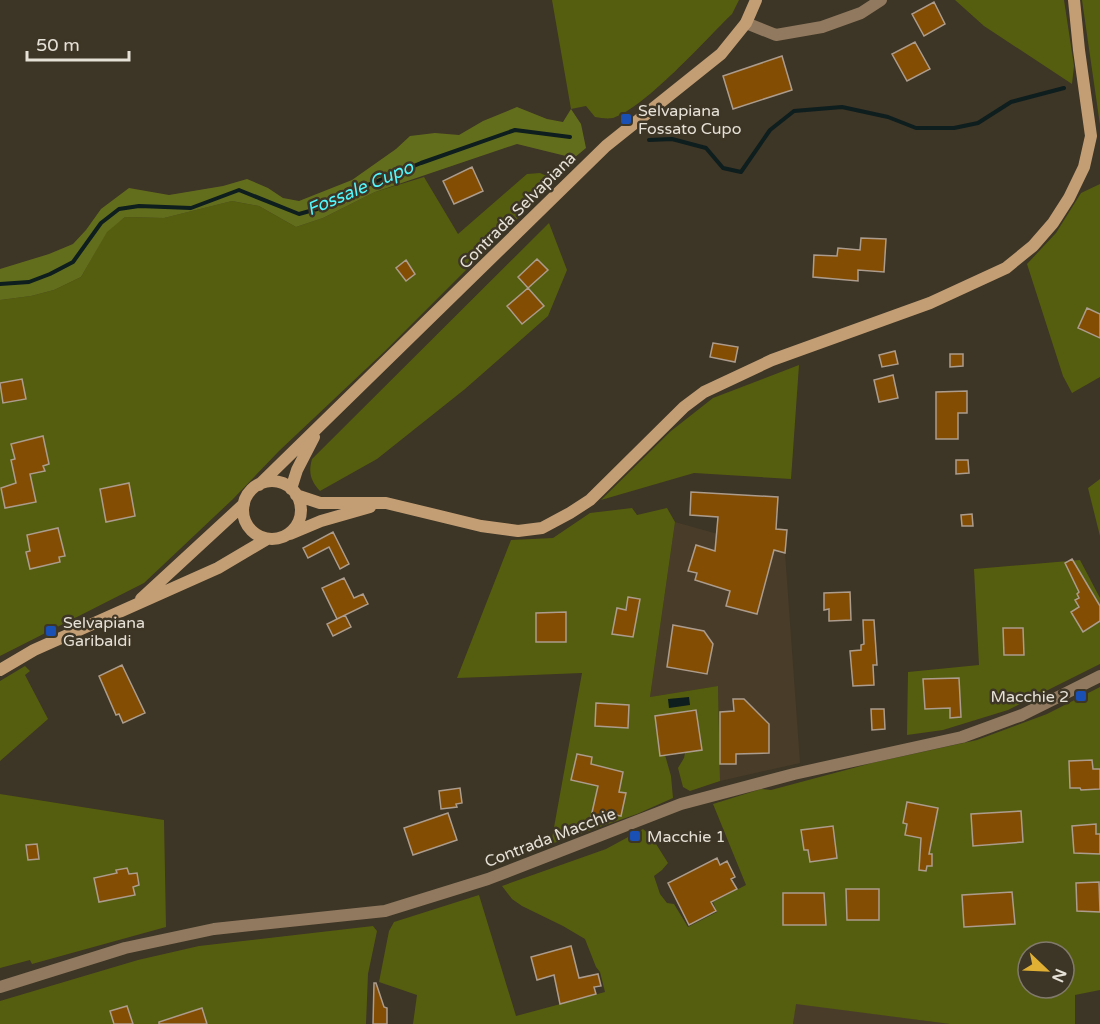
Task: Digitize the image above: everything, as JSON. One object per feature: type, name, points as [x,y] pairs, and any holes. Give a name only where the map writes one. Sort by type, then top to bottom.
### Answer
[{"type":"main road","name":"Contrada Selvapiana","points":[[259,485],[606,146],[721,54],[746,23],[756,0]]},
{"type":"main road","points":[[129,609],[244,504],[249,493],[259,485],[276,482],[320,502],[386,503],[481,526],[518,531],[542,528],[590,500],[684,407],[704,393],[772,360],[930,303],[1006,268],[1033,246],[1053,223],[1069,198],[1084,167],[1091,136],[1074,0]]},
{"type":"main road","name":"Contrada Selvapiana","points":[[294,492],[297,470],[318,428]]},
{"type":"main road","points":[[286,535],[295,528],[300,517],[300,506],[294,492]]},
{"type":"main road","points":[[244,504],[244,516],[248,526],[256,534],[267,539],[277,539],[321,521],[386,503]]},
{"type":"main road","points":[[0,670],[34,650],[218,568],[267,539]]},
{"type":"street","points":[[746,23],[776,35],[822,27],[861,13],[881,0]]},
{"type":"street","name":"Contrada Macchie","points":[[0,987],[125,948],[214,929],[385,910],[488,879],[681,804],[794,774],[962,737],[1022,715],[1100,676]]},
{"type":"shaded area","points":[[675,522],[785,553],[800,763],[720,781],[718,686],[650,697]]},
{"type":"shaded area","points":[[689,697],[690,705],[669,708],[668,699]]},
{"type":"shaded area","points":[[795,1003],[950,1024],[793,1024]]},
{"type":"green space","points":[[552,0],[739,0],[732,14],[658,87],[626,111],[613,118],[608,118],[595,117],[586,106],[571,109]]},
{"type":"green space","points":[[955,0],[1064,0],[1074,66],[1072,84],[984,26]]},
{"type":"green space","points":[[1082,0],[1100,0],[1100,125]]},
{"type":"green space","points":[[517,107],[547,119],[563,122],[571,109],[581,124],[586,148],[574,158],[517,144],[375,192],[323,218],[296,227],[259,206],[232,201],[164,218],[125,217],[107,232],[81,277],[54,290],[0,300],[0,269],[73,244],[101,209],[129,188],[169,195],[223,186],[247,179],[268,188],[283,198],[299,201],[352,180],[396,149],[410,136],[435,133],[459,135],[483,121]]},
{"type":"green space","points":[[540,173],[556,180],[385,351],[144,583],[0,656],[0,300],[54,290],[81,277],[107,231],[125,217],[164,218],[232,201],[259,206],[296,227],[323,218],[375,192],[424,177],[458,234],[527,174]]},
{"type":"green space","points":[[1100,184],[1100,377],[1072,393],[1063,376],[1027,264],[1056,233],[1081,193]]},
{"type":"green space","points":[[549,223],[567,270],[548,316],[465,389],[377,459],[320,491],[311,476],[312,459]]},
{"type":"green space","points":[[799,365],[791,479],[694,473],[601,500],[671,431],[713,398]]},
{"type":"green space","points":[[1100,479],[1100,536],[1088,488]]},
{"type":"green space","points":[[632,508],[637,515],[667,508],[675,522],[650,697],[718,686],[720,781],[690,791],[683,787],[678,768],[685,753],[665,755],[671,776],[673,798],[637,814],[551,844],[582,673],[457,678],[511,540],[553,538],[590,513]]},
{"type":"green space","points":[[1080,560],[1100,598],[1100,664],[1008,710],[943,730],[907,735],[908,672],[979,665],[974,569]]},
{"type":"green space","points":[[25,666],[30,671],[25,675],[48,719],[0,761],[0,681]]},
{"type":"green space","points":[[1100,687],[1100,990],[1076,995],[1076,940],[1016,940],[1016,1000],[1075,1000],[1075,1024],[950,1024],[796,1004],[793,1024],[413,1024],[417,995],[379,982],[389,931],[394,922],[479,895],[516,1016],[605,992],[600,972],[585,939],[522,906],[512,899],[502,886],[606,849],[643,829],[651,836],[668,863],[654,876],[660,894],[667,903],[674,904],[688,927],[717,912],[713,902],[746,885],[713,804],[761,789],[771,790],[872,763],[977,740],[1047,714]]},
{"type":"green space","points":[[0,794],[164,820],[166,927],[32,964],[30,960],[0,968]]},
{"type":"green space","points":[[373,926],[377,931],[368,974],[366,1024],[0,1024],[0,1001],[138,960],[199,946]]},
{"type":"building","points":[[934,2],[945,24],[924,36],[912,14]]},
{"type":"building","points":[[915,42],[930,69],[907,81],[892,54]]},
{"type":"building","points":[[782,56],[792,90],[733,109],[723,76]]},
{"type":"building","points":[[472,167],[483,191],[454,204],[443,181]]},
{"type":"building","points":[[861,238],[886,239],[884,272],[858,270],[858,281],[813,277],[814,255],[837,256],[838,248],[860,250]]},
{"type":"building","points":[[537,259],[548,270],[528,288],[518,277]]},
{"type":"building","points":[[406,260],[415,274],[406,281],[396,268]]},
{"type":"building","points":[[528,288],[544,306],[522,324],[507,306]]},
{"type":"building","points":[[1087,308],[1100,314],[1100,338],[1078,328]]},
{"type":"building","points":[[713,343],[738,347],[735,362],[710,357]]},
{"type":"building","points":[[895,351],[898,364],[882,367],[879,355]]},
{"type":"building","points":[[950,354],[963,354],[963,366],[950,367]]},
{"type":"building","points":[[893,375],[898,398],[879,402],[874,380]]},
{"type":"building","points":[[22,379],[26,399],[3,403],[0,383]]},
{"type":"building","points":[[967,391],[967,413],[958,413],[958,439],[936,439],[936,392]]},
{"type":"building","points":[[43,436],[49,464],[43,466],[45,471],[30,474],[36,502],[5,508],[1,488],[16,483],[11,460],[15,459],[11,444]]},
{"type":"building","points":[[956,460],[968,460],[969,473],[956,474]]},
{"type":"building","points":[[129,483],[135,516],[106,522],[100,489]]},
{"type":"building","points":[[691,492],[778,497],[776,529],[787,530],[785,553],[774,550],[757,614],[726,606],[730,591],[695,580],[697,573],[688,571],[696,545],[715,551],[718,517],[690,515]]},
{"type":"building","points":[[972,514],[973,526],[962,526],[961,515]]},
{"type":"building","points":[[58,528],[65,556],[59,557],[60,562],[30,569],[26,552],[30,551],[27,535]]},
{"type":"building","points":[[333,532],[349,564],[340,569],[329,547],[308,558],[303,548]]},
{"type":"building","points":[[1072,559],[1100,606],[1100,621],[1083,632],[1071,612],[1079,607],[1075,600],[1079,598],[1077,594],[1079,592],[1065,563]]},
{"type":"building","points":[[344,578],[354,598],[363,594],[368,604],[337,619],[322,588]]},
{"type":"building","points":[[850,592],[851,620],[829,621],[829,609],[824,610],[824,593]]},
{"type":"building","points":[[628,597],[640,599],[633,637],[612,634],[617,608],[626,610]]},
{"type":"building","points":[[566,612],[566,642],[536,642],[536,613]]},
{"type":"building","points":[[345,615],[351,627],[333,636],[327,624]]},
{"type":"building","points":[[863,620],[874,620],[877,665],[873,665],[874,685],[853,686],[850,651],[861,650],[861,645],[864,644]]},
{"type":"building","points":[[673,625],[704,631],[713,644],[707,674],[667,667]]},
{"type":"building","points":[[1003,628],[1023,628],[1024,655],[1004,655]]},
{"type":"building","points":[[122,665],[145,713],[123,723],[119,714],[116,715],[99,676]]},
{"type":"building","points":[[959,678],[961,717],[950,718],[950,708],[925,709],[923,679]]},
{"type":"building","points":[[733,699],[744,699],[769,724],[769,753],[736,754],[736,764],[720,764],[720,712],[734,711]]},
{"type":"building","points":[[596,703],[629,705],[628,728],[595,726]]},
{"type":"building","points":[[871,709],[884,709],[885,729],[872,730]]},
{"type":"building","points":[[696,710],[702,750],[660,756],[655,716]]},
{"type":"building","points":[[577,754],[592,757],[591,764],[623,772],[619,792],[626,793],[621,816],[606,813],[604,819],[591,817],[598,786],[571,780]]},
{"type":"building","points":[[1092,760],[1093,769],[1100,769],[1100,789],[1070,788],[1069,761]]},
{"type":"building","points":[[460,788],[462,803],[456,804],[457,807],[441,809],[439,791]]},
{"type":"building","points":[[907,802],[938,808],[929,854],[932,854],[932,866],[927,866],[926,871],[919,870],[921,838],[905,835],[907,824],[903,823]]},
{"type":"building","points":[[1021,811],[1023,842],[973,846],[971,814]]},
{"type":"building","points":[[448,813],[457,840],[413,855],[404,828]]},
{"type":"building","points":[[1096,824],[1096,834],[1100,834],[1100,854],[1074,853],[1072,826]]},
{"type":"building","points":[[833,826],[837,858],[810,862],[808,850],[804,850],[801,830]]},
{"type":"building","points":[[37,844],[39,859],[28,860],[26,845]]},
{"type":"building","points":[[717,858],[720,865],[727,861],[735,877],[731,879],[737,889],[711,902],[716,911],[689,925],[668,883]]},
{"type":"building","points":[[127,868],[129,874],[137,873],[139,885],[133,887],[135,895],[99,902],[94,878],[117,873],[116,870]]},
{"type":"building","points":[[1099,882],[1100,912],[1077,911],[1076,883]]},
{"type":"building","points":[[846,889],[879,889],[879,920],[847,920]]},
{"type":"building","points":[[1012,892],[1015,924],[964,927],[962,895]]},
{"type":"building","points":[[783,893],[824,893],[826,925],[783,925]]},
{"type":"building","points":[[571,946],[579,978],[598,974],[601,986],[594,987],[596,994],[560,1004],[554,975],[537,980],[531,957]]},
{"type":"building","points":[[374,983],[376,983],[384,1007],[387,1008],[387,1024],[373,1024]]},
{"type":"building","points":[[127,1006],[133,1024],[114,1024],[110,1011]]},
{"type":"building","points":[[202,1008],[207,1024],[159,1024],[159,1022]]},
{"type":"waterway","name":"Fossale Cupo","points":[[649,140],[672,139],[706,148],[723,168],[741,172],[770,130],[794,111],[842,107],[888,117],[916,128],[954,128],[978,123],[1011,102],[1064,88]]},
{"type":"waterway","name":"Fossale Cupo","points":[[0,284],[29,282],[73,262],[101,223],[119,209],[139,206],[191,208],[239,190],[299,214],[317,209],[341,196],[421,163],[515,130],[570,137]]},
{"type":"place","name":"Selvapiana Fossato Cupo","points":[[626,119]]},
{"type":"place","name":"Selvapiana Garibaldi","points":[[51,631]]},
{"type":"place","name":"Macchie 2","points":[[1081,696]]},
{"type":"place","name":"Macchie 1","points":[[635,836]]}]
